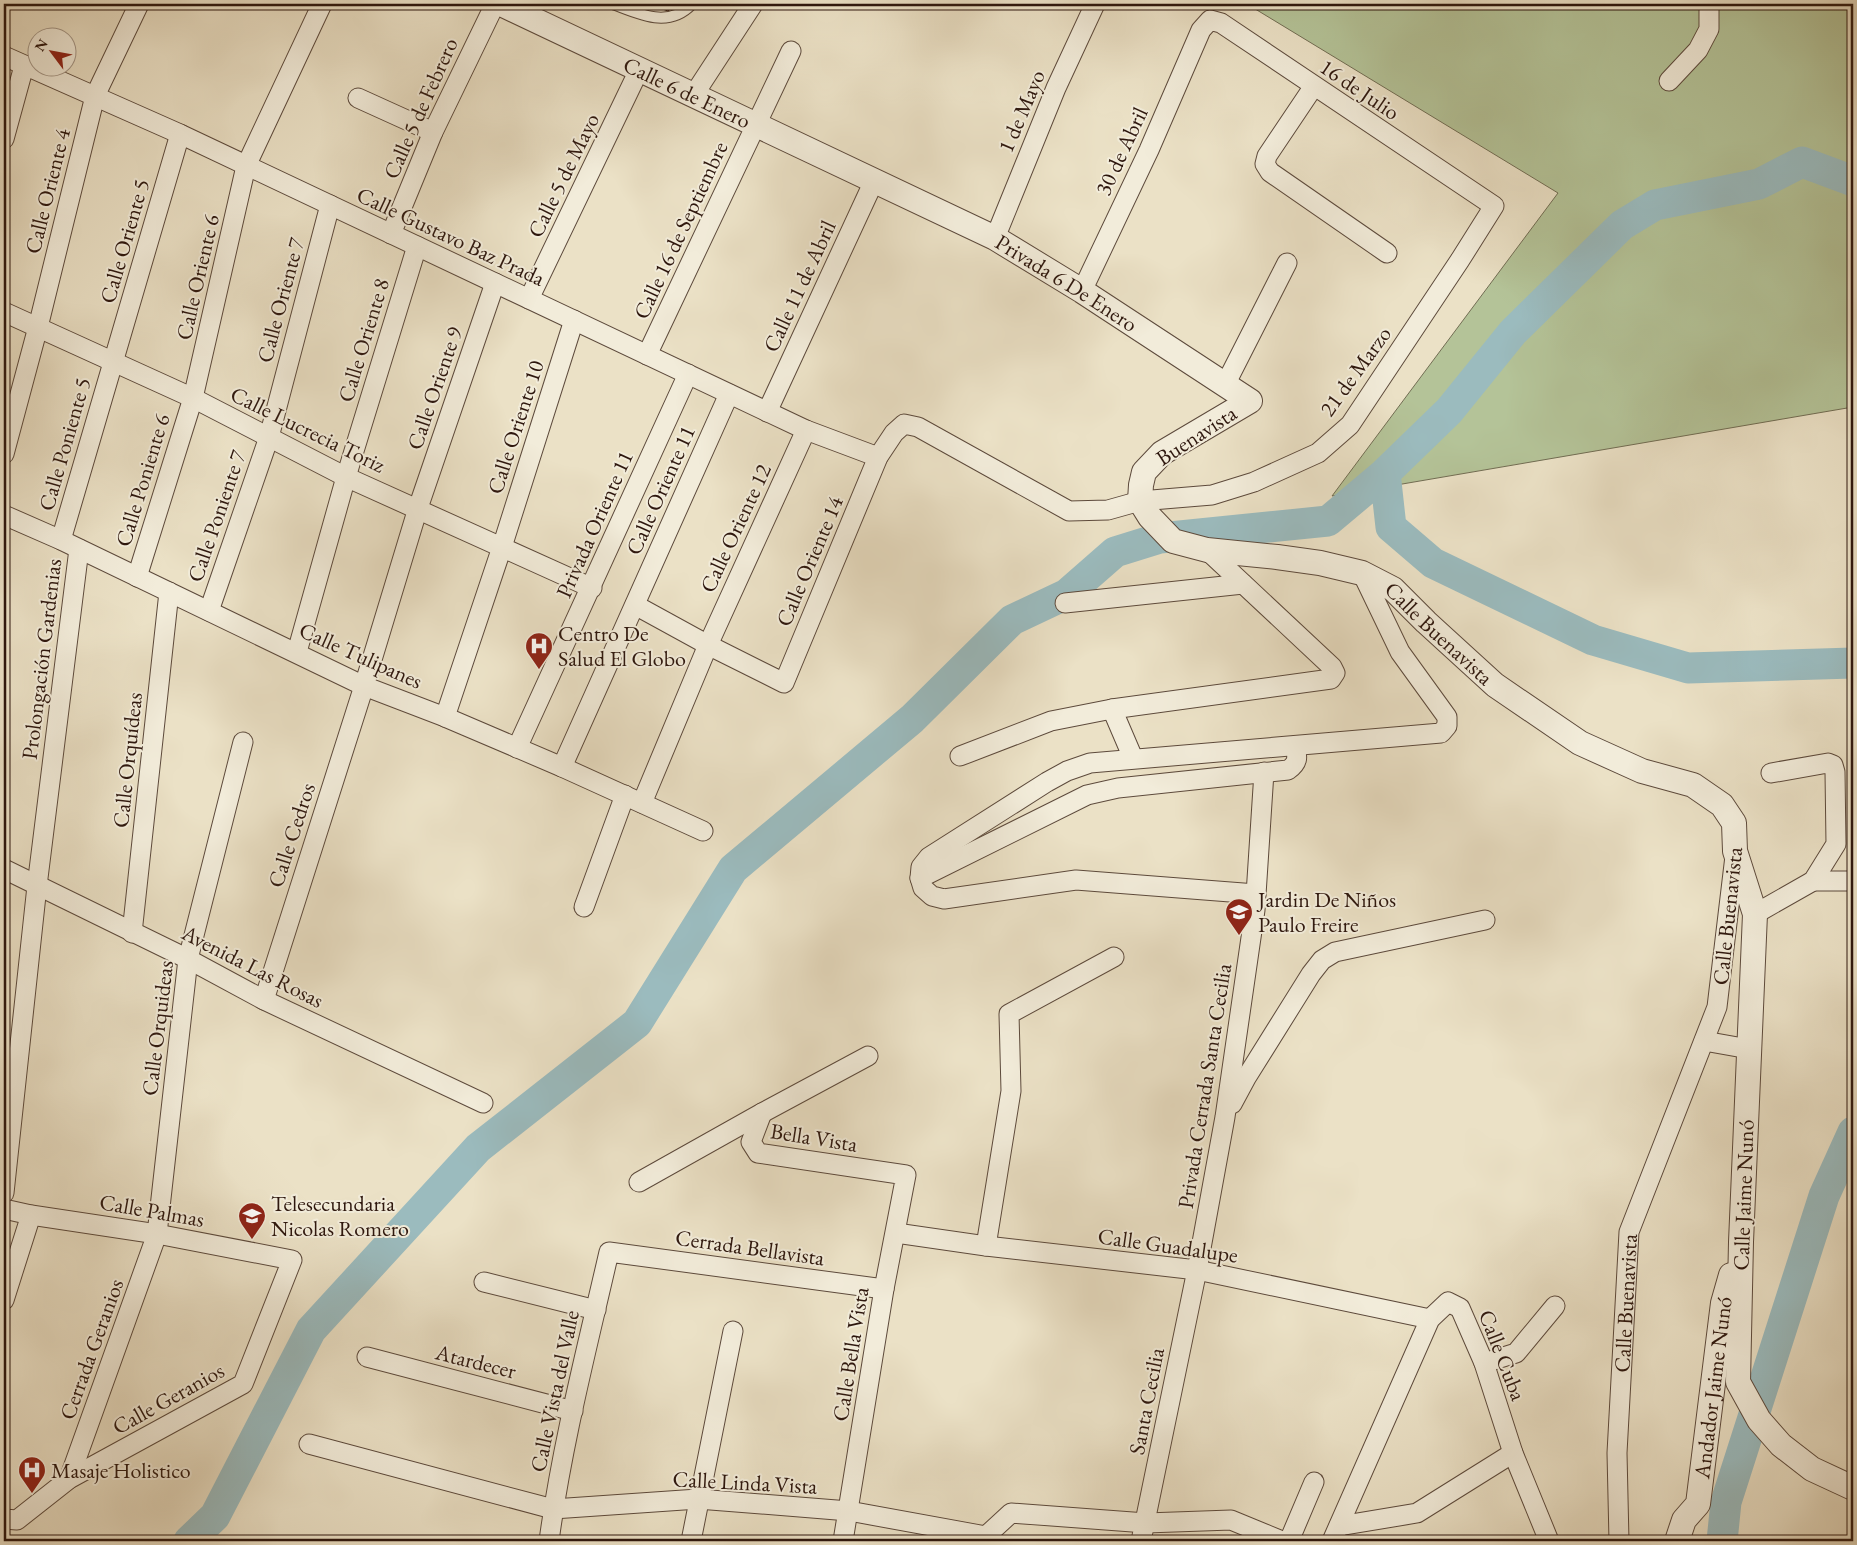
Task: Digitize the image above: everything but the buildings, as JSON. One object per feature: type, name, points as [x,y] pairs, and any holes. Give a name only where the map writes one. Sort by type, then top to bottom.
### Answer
[{"type":"street","name":"Calle Oriente 4","points":[[4,454],[38,327],[95,96],[139,4]]},
{"type":"street","name":"Calle Oriente 6","points":[[193,398],[246,166],[322,4]]},
{"type":"street","name":"Calle 5 de Febrero","points":[[391,234],[433,132],[495,4]]},
{"type":"street","name":"Calle 6 de Enero","points":[[501,4],[874,181]]},
{"type":"street","points":[[693,96],[753,4]]},
{"type":"street","name":"1 de Mayo","points":[[995,238],[1056,88],[1096,4]]},
{"type":"street","points":[[1669,81],[1698,50],[1710,29],[1710,4]]},
{"type":"street","name":"16 de Julio","points":[[1201,30],[1210,20],[1221,23],[1494,206]]},
{"type":"street","name":"30 de Abril","points":[[1082,291],[1149,150],[1201,30]]},
{"type":"street","name":"Calle 16 de Septiembre","points":[[647,355],[791,51]]},
{"type":"street","name":"Calle Gustavo Baz Prada","points":[[4,56],[180,134],[806,430],[878,457]]},
{"type":"street","points":[[4,139],[24,66]]},
{"type":"street","name":"Calle 5 de Mayo","points":[[529,300],[639,70]]},
{"type":"street","points":[[1314,86],[1267,156],[1265,164],[1270,172],[1387,253]]},
{"type":"street","points":[[358,98],[433,132]]},
{"type":"street","name":"Calle Oriente 5","points":[[113,362],[180,134]]},
{"type":"street","name":"Privada 6 De Enero","points":[[874,181],[995,238],[1082,291],[1250,401]]},
{"type":"street","name":"Calle 11 de Abril","points":[[767,412],[874,181]]},
{"type":"street","name":"Calle Oriente 7","points":[[268,437],[330,205]]},
{"type":"street","name":"21 de Marzo","points":[[1147,510],[1212,495],[1254,482],[1318,454],[1350,425],[1494,206]]},
{"type":"street","name":"Calle Oriente 8","points":[[296,652],[346,477],[417,246]]},
{"type":"street","points":[[1225,385],[1288,264]]},
{"type":"street","name":"Calle Oriente 9","points":[[364,686],[418,508],[494,283]]},
{"type":"street","name":"Calle Lucrecia Toriz","points":[[4,312],[193,398],[346,477],[592,588]]},
{"type":"street","name":"Calle Oriente 10","points":[[445,717],[502,547],[574,320]]},
{"type":"street","name":"Calle Poniente 5","points":[[61,540],[113,362]]},
{"type":"street","name":"Privada Oriente 11","points":[[517,748],[592,588],[688,374]]},
{"type":"street","name":"Calle Oriente 11","points":[[562,767],[729,394]]},
{"type":"street","name":"Calle Poniente 6","points":[[137,576],[193,398]]},
{"type":"street","name":"Buenavista","points":[[1147,510],[1144,472],[1162,453],[1250,401]]},
{"type":"street","name":"Calle Oriente 14","points":[[708,645],[784,683],[878,457],[894,433],[904,424],[918,427],[1069,511],[1147,510]]},
{"type":"street","name":"Calle Oriente 12","points":[[642,803],[708,645],[806,430]]},
{"type":"street","name":"Calle Poniente 7","points":[[209,611],[268,437]]},
{"type":"street","name":"Calle Buenavista","points":[[1147,510],[1173,541],[1207,550],[1320,563],[1362,574],[1393,589],[1495,685],[1580,743],[1642,771],[1693,785],[1722,805],[1734,823],[1735,851],[1717,1007],[1629,1232],[1617,1453],[1620,1541]]},
{"type":"street","name":"Calle Tulipanes","points":[[4,515],[137,576],[364,686],[445,717],[562,767],[703,831]]},
{"type":"street","name":"Prolongación Gardenias","points":[[4,1193],[37,886],[79,549]]},
{"type":"street","points":[[960,756],[1051,721],[1112,708],[1331,679],[1335,673],[1332,667],[1207,550]]},
{"type":"street","points":[[1256,902],[1076,880],[944,899],[932,896],[923,888],[920,878],[921,867],[929,857],[1061,775],[1090,763],[1441,733],[1446,726],[1447,716],[1400,652],[1362,574]]},
{"type":"street","points":[[1065,603],[1243,584]]},
{"type":"street","name":"Calle Orquídeas","points":[[132,933],[169,592]]},
{"type":"street","points":[[635,605],[708,645]]},
{"type":"street","name":"Calle Cedros","points":[[264,1000],[364,686]]},
{"type":"street","points":[[1112,708],[1133,758]]},
{"type":"street","name":"Calle Orquideas","points":[[157,1234],[188,959],[243,742]]},
{"type":"street","points":[[920,878],[1087,795],[1110,789],[1288,770],[1295,765],[1298,758],[1295,746]]},
{"type":"street","points":[[1771,773],[1828,763],[1833,765],[1835,772],[1836,844],[1814,881]]},
{"type":"street","name":"Privada Cerrada Santa Cecilia","points":[[1197,1270],[1225,1118],[1256,902],[1264,772]]},
{"type":"street","points":[[584,907],[625,795]]},
{"type":"street","name":"Calle Jaime Nunó","points":[[1735,851],[1755,914],[1741,1242],[1738,1382],[1759,1420],[1781,1445],[1812,1469],[1853,1488]]},
{"type":"street","name":"Avenida Las Rosas","points":[[4,869],[188,959],[264,1000],[483,1103]]},
{"type":"street","points":[[1755,914],[1814,881],[1853,881]]},
{"type":"street","points":[[1225,1118],[1246,1078],[1311,974],[1322,960],[1335,952],[1485,920]]},
{"type":"street","points":[[986,1246],[1011,1091],[1009,1014],[1114,958]]},
{"type":"street","points":[[1704,1041],[1749,1049]]},
{"type":"street","points":[[640,1182],[762,1112],[868,1056]]},
{"type":"street","name":"Bella Vista","points":[[762,1112],[751,1142],[758,1153],[906,1175]]},
{"type":"street","name":"Calle Bella Vista","points":[[843,1541],[884,1289],[906,1175]]},
{"type":"street","name":"Calle Palmas","points":[[4,1208],[31,1215],[157,1234],[292,1260]]},
{"type":"street","points":[[4,1300],[31,1215]]},
{"type":"street","name":"Calle Guadalupe","points":[[896,1233],[986,1246],[1197,1270],[1430,1319]]},
{"type":"street","name":"Cerrada Geranios","points":[[69,1479],[157,1234]]},
{"type":"street","name":"Andador Jaime Nunó","points":[[1677,1541],[1684,1520],[1698,1504],[1723,1303],[1741,1242]]},
{"type":"street","name":"Cerrada Bellavista","points":[[609,1252],[884,1289]]},
{"type":"street","name":"Calle Vista del Valle","points":[[549,1541],[553,1509],[573,1411],[609,1252]]},
{"type":"street","name":"Calle Geranios","points":[[4,1519],[17,1520],[69,1479],[243,1384],[292,1260]]},
{"type":"street","name":"Santa Cecilia","points":[[1143,1532],[1197,1270]]},
{"type":"street","points":[[484,1282],[596,1310]]},
{"type":"street","name":"Calle Cuba","points":[[1335,1533],[1430,1319],[1448,1302],[1460,1308],[1484,1363],[1513,1453],[1549,1541]]},
{"type":"street","points":[[1484,1363],[1516,1353],[1555,1306]]},
{"type":"street","points":[[691,1541],[733,1331]]},
{"type":"street","name":"Atardecer","points":[[367,1358],[573,1411]]},
{"type":"street","name":"Calle Linda Vista","points":[[309,1444],[553,1509],[698,1500],[849,1511],[927,1534],[986,1536],[1010,1513],[1143,1532]]},
{"type":"street","points":[[1335,1533],[1417,1513],[1513,1453]]},
{"type":"street","points":[[1289,1541],[1314,1482]]},
{"type":"street","points":[[1143,1532],[1231,1520],[1282,1541]]},
{"type":"lane","points":[[613,4],[649,17],[668,18],[692,4]]},
{"type":"green space","points":[[1247,4],[1853,4],[1853,407],[1332,496],[1558,193]]},
{"type":"waterway","points":[[1853,181],[1802,162],[1759,184],[1655,205],[1622,225],[1513,332],[1449,411],[1385,473],[1391,527],[1433,563],[1593,640],[1688,668],[1853,663]]},
{"type":"waterway","points":[[189,1541],[215,1516],[311,1330],[478,1148],[637,1023],[733,869],[912,719],[1012,620],[1067,594],[1115,552],[1160,538],[1328,521],[1385,473]]},
{"type":"waterway","points":[[1722,1541],[1726,1502],[1824,1196],[1853,1132]]},
{"type":"place","name":"Centro De Salud El Globo","points":[[539,670]]},
{"type":"place","name":"Jardin De Niños Paulo Freire","points":[[1239,936]]},
{"type":"place","name":"Telesecundaria Nicolas Romero","points":[[252,1240]]},
{"type":"place","name":"Masaje Holistico","points":[[32,1494]]}]
